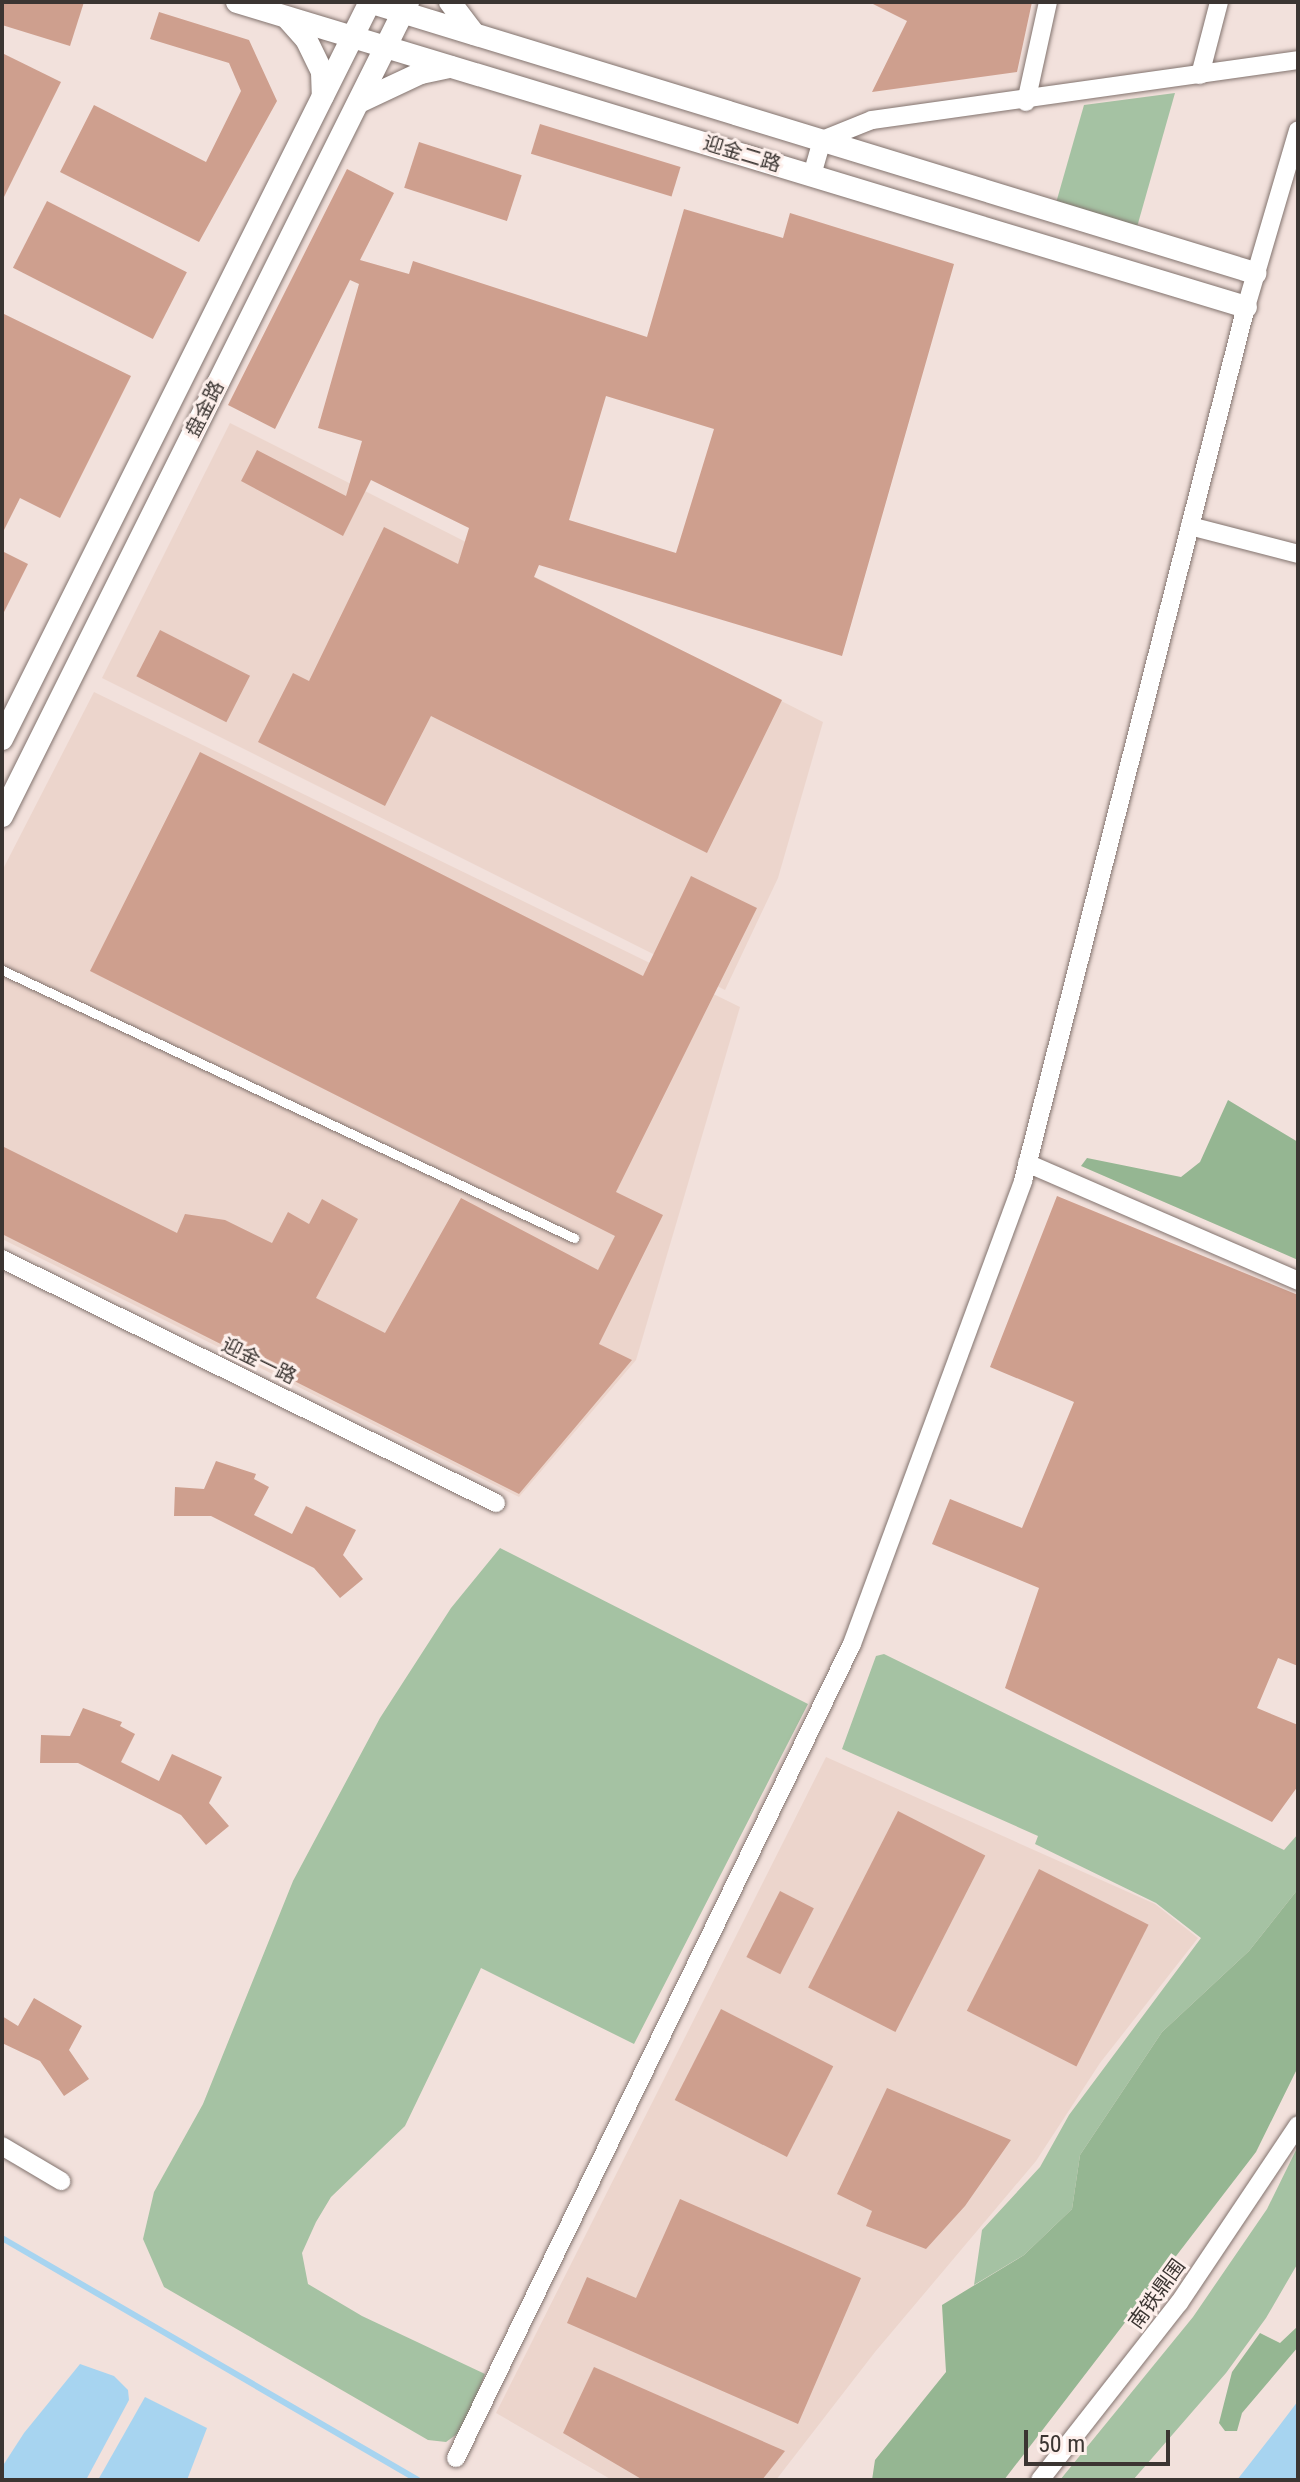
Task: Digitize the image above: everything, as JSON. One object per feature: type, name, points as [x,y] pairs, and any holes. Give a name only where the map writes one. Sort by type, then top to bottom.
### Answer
[{"type":"street","name":"迎金二路","points":[[237,2],[1246,307]]},
{"type":"street","name":"迎金二路","points":[[370,2],[405,7],[474,34],[1255,273]]},
{"type":"street","name":"盘金路","points":[[2,739],[370,2]]},
{"type":"street","points":[[450,2],[474,34]]},
{"type":"street","points":[[1026,102],[1048,2]]},
{"type":"street","points":[[1200,75],[1219,2]]},
{"type":"street","name":"盘金路","points":[[2,816],[405,7]]},
{"type":"street","points":[[287,17],[306,39],[322,72],[323,96]]},
{"type":"street","points":[[812,175],[822,140],[872,120],[1026,102],[1298,60]]},
{"type":"street","points":[[359,102],[421,73],[454,67]]},
{"type":"street","points":[[456,2458],[852,1644],[1027,1163],[1246,307],[1298,130]]},
{"type":"street","points":[[1190,526],[1298,554]]},
{"type":"street","points":[[1027,1163],[1298,1281]]},
{"type":"street","name":"迎金一路","points":[[2,1259],[496,1503]]},
{"type":"street","name":"南铁鼎围","points":[[1040,2480],[1179,2303],[1298,2125]]},
{"type":"street","points":[[2,2146],[61,2181]]},
{"type":"lane","points":[[2,970],[574,1238]]},
{"type":"shaded area","points":[[230,423],[823,722],[778,878],[725,990],[102,678]]},
{"type":"shaded area","points":[[94,692],[740,1007],[636,1360],[519,1497],[2,1239],[2,871]]},
{"type":"shaded area","points":[[826,1757],[1155,1904],[1198,1938],[1100,2063],[1036,2161],[875,2352],[776,2480],[612,2480],[496,2413]]},
{"type":"green space","points":[[1175,93],[1137,227],[1056,203],[1084,105]]},
{"type":"green space","points":[[1228,1100],[1298,1142],[1298,1260],[1081,1166],[1087,1158],[1181,1177],[1200,1162]]},
{"type":"green space","points":[[500,1548],[808,1704],[634,2044],[481,1968],[405,2126],[331,2197],[316,2222],[302,2253],[308,2284],[362,2316],[485,2374],[464,2429],[446,2442],[428,2440],[164,2287],[143,2239],[154,2192],[203,2104],[293,1881],[380,1718],[451,1608]]},
{"type":"green space","points":[[884,1654],[1284,1850],[1298,1834],[1298,1889],[1249,1951],[1162,2032],[1080,2155],[1072,2209],[1024,2255],[974,2285],[982,2230],[1040,2167],[1069,2115],[1201,1938],[1156,1903],[1035,1844],[1038,1836],[842,1749],[876,1656]]},
{"type":"green space","points":[[1298,1889],[1298,2067],[1256,2152],[1004,2480],[872,2480],[875,2460],[946,2372],[942,2305],[1024,2255],[1072,2209],[1080,2155],[1162,2032],[1249,1951]]},
{"type":"green space","points":[[1298,2146],[1298,2263],[1266,2318],[1226,2373],[1133,2480],[1060,2480],[1193,2317],[1267,2209]]},
{"type":"green space","points":[[1298,2326],[1298,2347],[1242,2413],[1237,2431],[1225,2431],[1219,2423],[1232,2372],[1260,2333],[1280,2343]]},
{"type":"water","points":[[80,2364],[114,2376],[128,2390],[129,2400],[86,2480],[2,2480],[2,2467],[24,2433]]},
{"type":"water","points":[[145,2397],[207,2428],[187,2480],[98,2480]]},
{"type":"water","points":[[1298,2401],[1298,2480],[1237,2480],[1273,2434]]},
{"type":"building","points":[[2,2],[84,2],[70,46],[2,25]]},
{"type":"building","points":[[869,2],[1032,2],[1017,72],[872,92],[907,21]]},
{"type":"building","points":[[159,12],[249,40],[277,101],[199,242],[60,172],[94,105],[206,162],[241,91],[229,63],[150,39]]},
{"type":"building","points":[[2,53],[61,82],[2,201]]},
{"type":"building","points":[[540,124],[681,167],[672,197],[531,154]]},
{"type":"building","points":[[419,142],[522,175],[507,221],[404,188]]},
{"type":"building","points":[[347,169],[394,193],[360,260],[409,274],[413,261],[647,337],[684,209],[783,238],[790,213],[954,264],[842,656],[539,565],[534,577],[782,700],[707,853],[431,716],[385,806],[258,742],[293,673],[309,681],[384,527],[458,564],[469,528],[371,480],[343,536],[241,481],[257,450],[346,496],[362,441],[318,428],[359,284],[350,280],[275,429],[228,405]],"holes":[[[606,396],[714,429],[676,553],[569,520]]]},
{"type":"building","points":[[47,201],[187,272],[153,339],[13,268]]},
{"type":"building","points":[[2,313],[131,376],[60,518],[20,498],[2,534]]},
{"type":"building","points":[[2,551],[28,564],[2,616]]},
{"type":"building","points":[[160,630],[250,676],[226,722],[136,676]]},
{"type":"building","points":[[200,752],[643,976],[691,876],[757,908],[616,1192],[663,1215],[599,1344],[632,1360],[519,1494],[2,1234],[2,1146],[177,1233],[185,1214],[225,1220],[272,1243],[288,1212],[309,1224],[322,1199],[358,1219],[316,1298],[385,1333],[461,1198],[598,1270],[615,1236],[90,971]]},
{"type":"building","points":[[1057,1196],[1298,1295],[1298,1666],[1278,1658],[1257,1708],[1298,1725],[1298,1786],[1272,1822],[1005,1688],[1039,1588],[932,1544],[950,1499],[1022,1528],[1074,1402],[990,1367]]},
{"type":"building","points":[[216,1461],[256,1474],[254,1479],[269,1487],[254,1515],[292,1534],[306,1506],[356,1530],[343,1555],[363,1579],[340,1598],[314,1568],[211,1516],[174,1516],[175,1487],[204,1489]]},
{"type":"building","points":[[83,1708],[122,1722],[120,1726],[135,1734],[121,1762],[159,1781],[172,1754],[222,1777],[209,1803],[229,1826],[206,1845],[181,1815],[78,1763],[40,1763],[41,1735],[70,1736]]},
{"type":"building","points":[[898,1811],[985,1855],[895,2032],[808,1987]]},
{"type":"building","points":[[1039,1869],[1149,1925],[1076,2067],[967,2011]]},
{"type":"building","points":[[780,1891],[814,1908],[780,1974],[746,1957]]},
{"type":"building","points":[[34,1998],[82,2026],[69,2050],[89,2079],[64,2096],[40,2061],[2,2043],[2,2016],[18,2026]]},
{"type":"building","points":[[721,2009],[833,2066],[787,2157],[675,2100]]},
{"type":"building","points":[[887,2088],[1011,2140],[965,2206],[926,2249],[866,2226],[872,2211],[837,2194]]},
{"type":"building","points":[[680,2199],[861,2278],[798,2424],[567,2323],[587,2277],[636,2298]]},
{"type":"building","points":[[594,2367],[785,2451],[762,2480],[643,2480],[563,2433]]},
{"type":"waterway","points":[[2,2238],[418,2480]]}]
